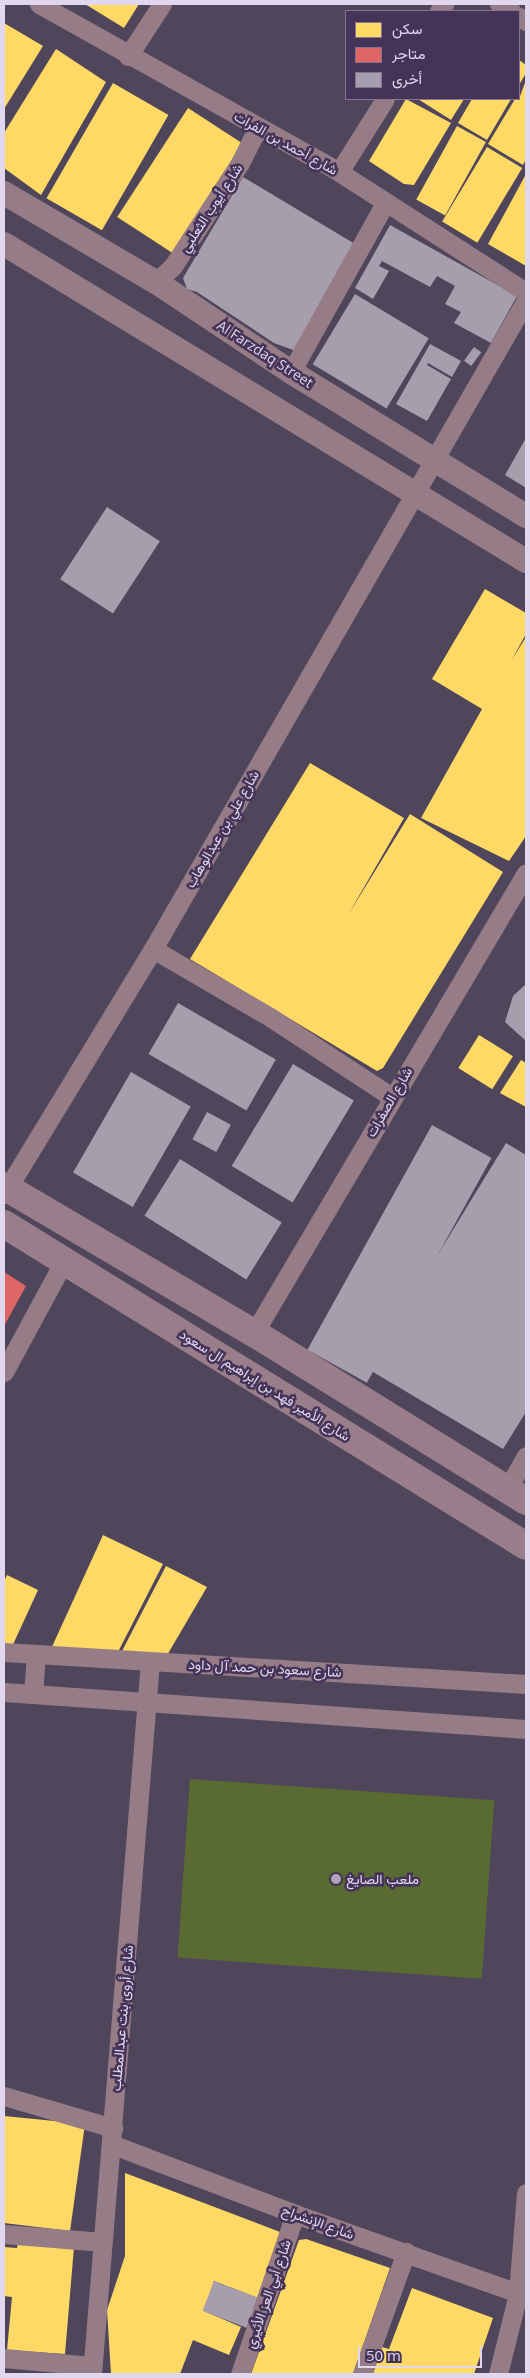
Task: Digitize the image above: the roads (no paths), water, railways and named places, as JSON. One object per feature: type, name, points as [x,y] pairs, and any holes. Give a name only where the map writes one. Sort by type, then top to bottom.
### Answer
[{"type":"main road","points":[[5,1190],[254,1333],[517,1495]]},
{"type":"main road","name":"شارع الأمير فهد بن إبراهيم ال سعود","points":[[4,1224],[526,1546]]},
{"type":"street","name":"شارع أحمد بن الفرات","points":[[39,4],[128,56],[339,172],[526,292]]},
{"type":"street","points":[[128,56],[162,4]]},
{"type":"street","points":[[339,172],[384,100]]},
{"type":"street","name":"شارع أيوب الثعلبي","points":[[156,282],[173,266],[240,163],[258,127]]},
{"type":"street","name":"Al Farzdaq Street","points":[[4,193],[156,282],[291,372],[526,516]]},
{"type":"street","points":[[291,372],[386,203]]},
{"type":"street","points":[[4,244],[526,561]]},
{"type":"street","name":"شارع علي بن عبدالوهاب","points":[[5,1190],[153,949],[414,494],[432,459],[526,300]]},
{"type":"street","name":"شارع الصفرات","points":[[254,1333],[392,1097],[519,902],[526,873]]},
{"type":"street","points":[[153,949],[270,1017],[392,1097]]},
{"type":"street","points":[[4,1372],[64,1261]]},
{"type":"street","points":[[517,1495],[526,1456]]},
{"type":"street","name":"شارع سعود بن حمد آل داود","points":[[4,1652],[526,1684]]},
{"type":"street","points":[[33,1694],[36,1654]]},
{"type":"street","name":"شارع أروى بنت عبدالمطلب","points":[[92,2370],[150,1661]]},
{"type":"street","points":[[4,1692],[526,1728]]},
{"type":"street","name":"شارع الإنشراح","points":[[4,2096],[112,2136],[295,2214],[406,2252],[522,2295]]},
{"type":"street","points":[[498,2374],[522,2295],[526,2193]]},
{"type":"street","name":"شارع أبي العز الأثيري","points":[[240,2374],[295,2214]]},
{"type":"street","points":[[4,2234],[103,2242]]},
{"type":"street","points":[[362,2374],[406,2252]]},
{"type":"street","points":[[4,2358],[92,2370]]},
{"type":"place","name":"ملعب الصايغ","points":[[336,1879]]}]
